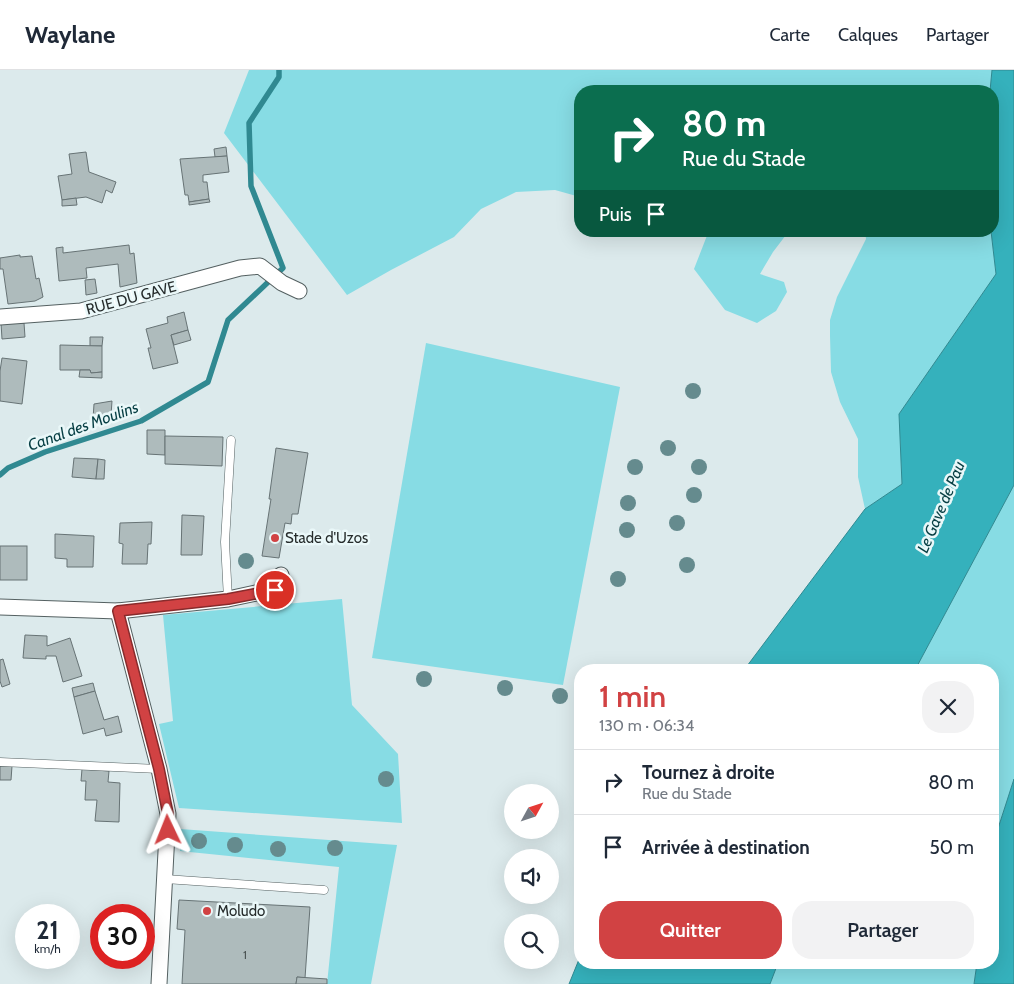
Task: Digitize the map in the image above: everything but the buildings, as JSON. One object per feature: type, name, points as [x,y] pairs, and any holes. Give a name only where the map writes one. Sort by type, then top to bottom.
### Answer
[{"type":"street","name":"RUE DU GAVE","points":[[0,318],[82,312],[240,268],[260,266],[282,283],[299,291]]},
{"type":"street","points":[[0,607],[118,611],[228,599],[275,590],[281,575]]},
{"type":"street","points":[[118,611],[159,769],[168,814],[159,984]]},
{"type":"lane","points":[[228,599],[225,542],[231,440]]},
{"type":"lane","points":[[0,762],[159,769]]},
{"type":"lane","points":[[165,879],[324,890]]},
{"type":"shaded area","points":[[249,70],[992,70],[991,85],[574,85],[574,195],[555,190],[516,192],[481,209],[454,237],[347,295],[224,133]]},
{"type":"shaded area","points":[[706,237],[784,237],[760,274],[784,282],[787,292],[776,311],[757,323],[725,310],[694,269]]},
{"type":"shaded area","points":[[866,237],[992,237],[996,274],[899,414],[902,484],[865,509],[858,477],[858,439],[840,402],[831,372],[830,320],[837,297]]},
{"type":"shaded area","points":[[426,343],[620,387],[563,685],[372,658]]},
{"type":"shaded area","points":[[1014,485],[1014,779],[999,825],[999,664],[918,664]]},
{"type":"shaded area","points":[[342,599],[352,705],[398,754],[402,823],[179,808],[159,724],[173,721],[163,615]]},
{"type":"shaded area","points":[[180,829],[397,845],[371,984],[327,984],[339,867],[180,851]]},
{"type":"shaded area","points":[[776,969],[976,969],[974,984],[770,984]]},
{"type":"water","name":"Le Gave de Pau","points":[[992,70],[1014,70],[1014,485],[918,664],[749,664],[865,509],[902,484],[899,414],[996,274],[992,237],[999,237],[999,85],[991,85]]},
{"type":"water","points":[[1014,779],[1014,984],[974,984],[976,969],[999,969],[999,825]]},
{"type":"water","points":[[575,969],[776,969],[770,984],[569,984]]},
{"type":"waterway","name":"Canal des Moulins","points":[[0,475],[8,468],[45,452],[141,421],[208,382],[228,320],[283,268],[251,186],[249,123],[279,77],[279,70]]},
{"type":"place","name":"Stade d'Uzos","points":[[275,538]]},
{"type":"place","name":"Moludo","points":[[207,911]]},
{"type":"route","points":[[168,830],[168,814],[159,769],[118,611],[228,599],[275,590]]}]
